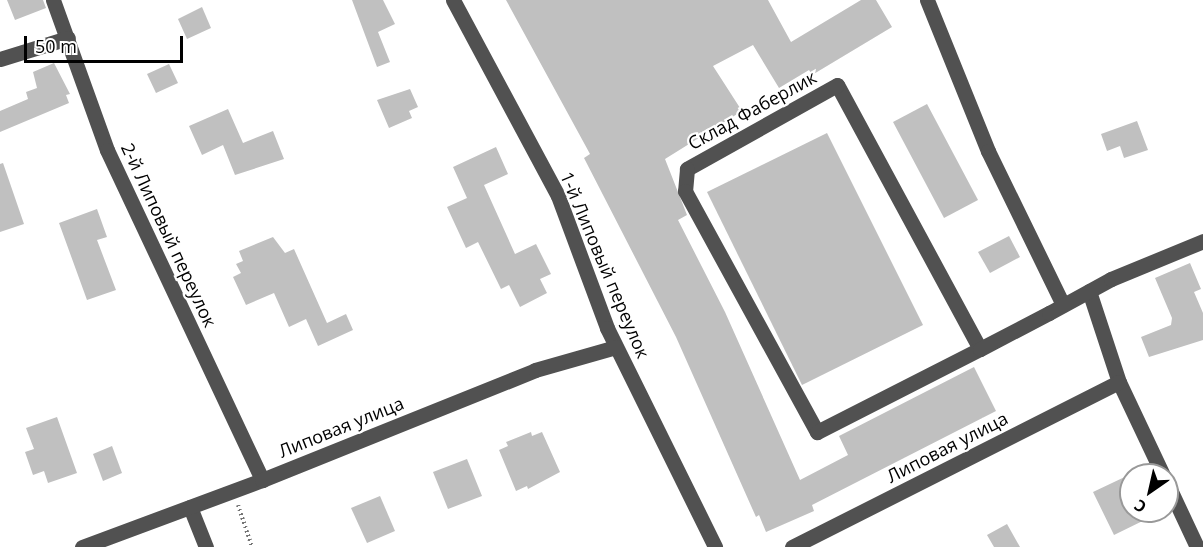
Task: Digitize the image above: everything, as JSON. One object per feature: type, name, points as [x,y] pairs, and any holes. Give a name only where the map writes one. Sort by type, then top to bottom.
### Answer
[{"type":"street","name":"2-й Липовый переулок","points":[[53,0],[107,150],[262,480]]},
{"type":"street","name":"1-й Липовый переулок","points":[[453,0],[558,196],[616,347],[715,547]]},
{"type":"street","points":[[927,0],[988,152],[1063,305]]},
{"type":"street","points":[[0,59],[68,38]]},
{"type":"street","name":"Склад Фаберлик","points":[[837,85],[980,349],[817,432],[685,191],[687,169],[837,85]]},
{"type":"street","points":[[980,349],[1089,291],[1203,241]]},
{"type":"street","points":[[1089,291],[1119,382],[1157,463]]},
{"type":"street","name":"Липовая улица","points":[[82,547],[262,480],[535,370],[616,347]]},
{"type":"street","name":"Липовая улица","points":[[792,547],[1119,382]]},
{"type":"street","points":[[190,507],[206,547]]},
{"type":"street","points":[[1179,509],[1197,547]]},
{"type":"path","points":[[233,491],[252,547]]},
{"type":"building","points":[[7,0],[43,0],[46,8],[15,20]]},
{"type":"building","points":[[352,0],[383,0],[395,24],[378,32],[390,62],[377,67]]},
{"type":"building","points":[[506,0],[768,0],[791,42],[861,0],[876,0],[892,27],[812,75],[809,70],[779,88],[753,45],[713,66],[742,111],[665,159],[687,215],[678,220],[725,312],[800,480],[848,455],[839,436],[974,367],[996,411],[812,505],[814,511],[766,532],[759,515],[756,517],[676,337],[584,158],[590,154]]},
{"type":"building","points":[[202,7],[211,28],[187,39],[178,19]]},
{"type":"building","points":[[54,63],[70,94],[66,95],[69,103],[0,132],[0,111],[28,99],[26,92],[37,88],[33,72]]},
{"type":"building","points":[[169,64],[178,83],[156,93],[147,74]]},
{"type":"building","points":[[410,89],[418,107],[409,111],[412,118],[389,128],[377,100]]},
{"type":"building","points":[[927,104],[978,200],[944,218],[893,122]]},
{"type":"building","points":[[228,109],[243,143],[273,131],[284,159],[235,175],[223,145],[202,155],[189,126]]},
{"type":"building","points":[[1137,121],[1148,150],[1124,158],[1120,146],[1107,151],[1101,134]]},
{"type":"building","points":[[827,133],[923,325],[802,385],[707,192]]},
{"type":"building","points":[[496,147],[508,174],[484,185],[515,254],[536,244],[551,274],[540,279],[547,293],[520,307],[509,285],[501,289],[478,242],[466,248],[447,207],[467,198],[453,167]]},
{"type":"building","points":[[3,163],[24,224],[0,232],[0,164]]},
{"type":"building","points":[[97,209],[107,237],[97,240],[116,290],[87,300],[59,223]]},
{"type":"building","points":[[1009,236],[1020,257],[990,273],[978,252]]},
{"type":"building","points":[[273,237],[285,253],[294,249],[327,323],[346,314],[353,330],[318,346],[306,319],[289,327],[274,293],[246,305],[233,277],[241,273],[236,264],[243,261],[239,251]]},
{"type":"building","points":[[1190,263],[1201,289],[1194,292],[1203,313],[1203,340],[1149,357],[1141,337],[1171,325],[1172,318],[1155,278]]},
{"type":"building","points":[[57,417],[77,473],[48,483],[44,471],[33,475],[25,452],[34,449],[26,428]]},
{"type":"building","points":[[531,432],[532,436],[542,432],[560,472],[528,489],[527,486],[516,491],[499,450],[508,446],[506,442]]},
{"type":"building","points":[[112,446],[122,473],[103,481],[93,454]]},
{"type":"building","points":[[467,459],[482,496],[448,509],[433,472]]},
{"type":"building","points":[[1119,480],[1119,523],[1138,523],[1114,535],[1093,492]]},
{"type":"building","points":[[380,496],[395,531],[367,543],[351,508]]},
{"type":"building","points":[[1007,524],[1020,547],[994,547],[987,535]]}]
